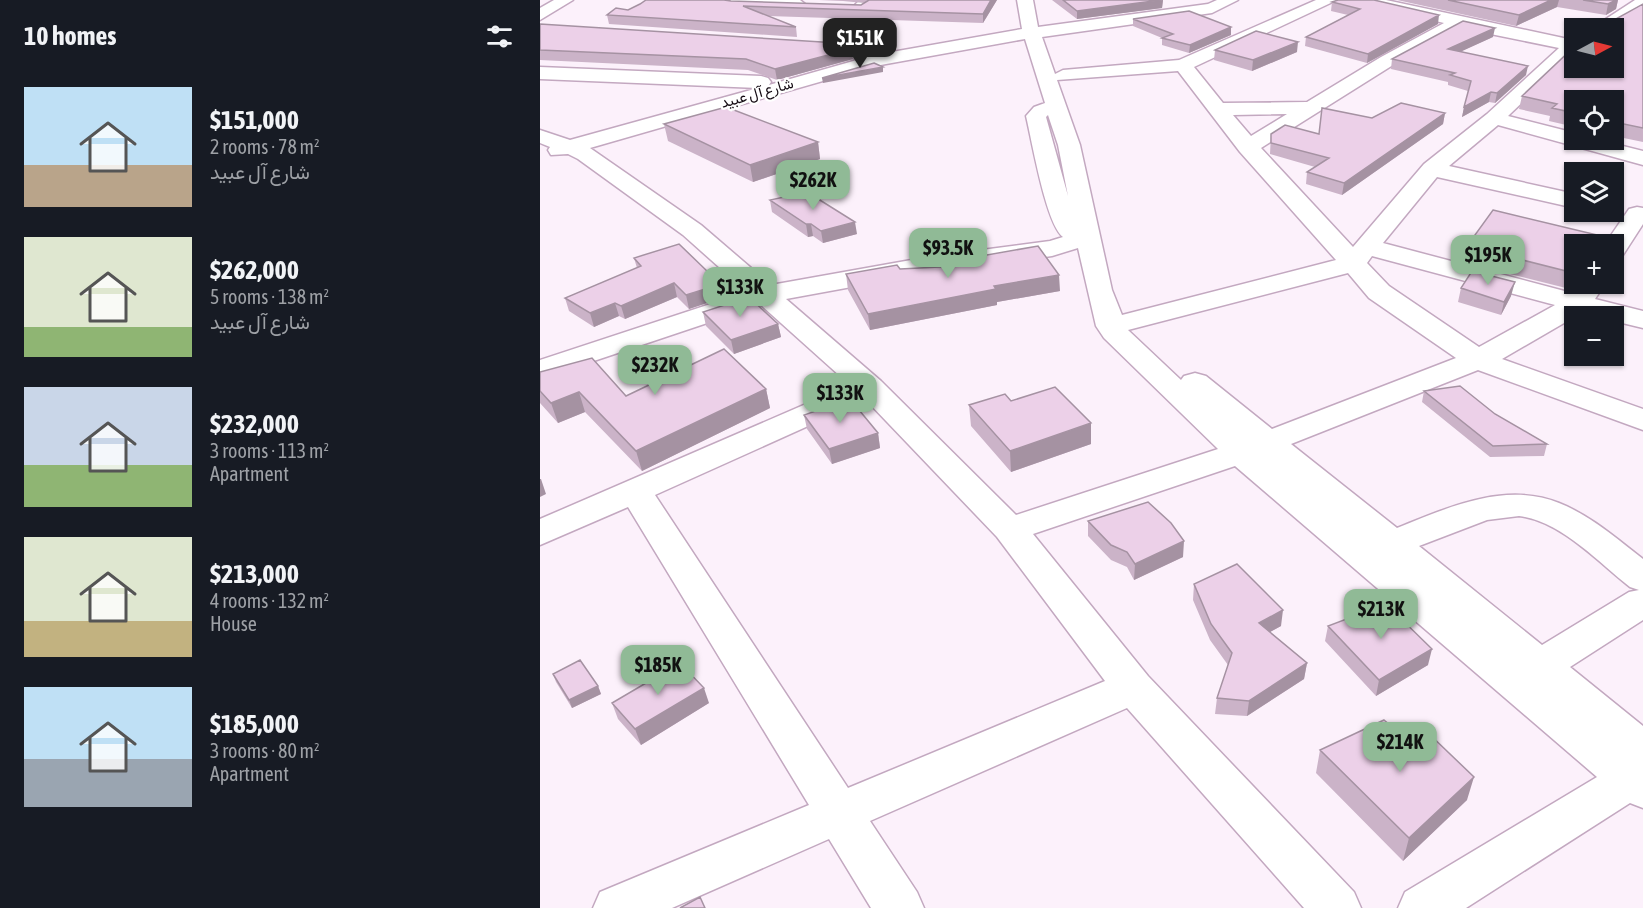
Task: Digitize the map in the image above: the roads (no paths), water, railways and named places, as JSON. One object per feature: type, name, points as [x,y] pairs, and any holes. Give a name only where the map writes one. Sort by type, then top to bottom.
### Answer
[{"type":"street","points":[[544,24],[565,0]]},
{"type":"street","points":[[708,0],[814,5]]},
{"type":"street","points":[[1179,0],[1276,23]]},
{"type":"street","points":[[1212,8],[1230,0]]},
{"type":"street","points":[[1060,91],[1183,65],[1329,0]]},
{"type":"street","points":[[1366,0],[1459,22],[1564,41]]},
{"type":"street","points":[[1610,2],[1641,4]]},
{"type":"street","points":[[838,6],[866,3]]},
{"type":"street","points":[[866,3],[844,28],[840,47],[868,59]]},
{"type":"street","points":[[1619,18],[1641,4]]},
{"type":"street","name":"شارع آل عبيد","points":[[540,156],[565,144],[768,83],[1041,20],[1212,8]]},
{"type":"street","points":[[1041,20],[1120,325],[1122,341],[1253,448],[1639,773]]},
{"type":"street","points":[[1248,147],[1387,60],[1459,22]]},
{"type":"street","points":[[1624,27],[1632,27]]},
{"type":"street","points":[[1358,255],[1432,169],[1494,118],[1564,52]]},
{"type":"street","name":"شارع آل عبيد","points":[[565,144],[868,59]]},
{"type":"street","points":[[1183,65],[1248,147],[1358,255],[1379,292],[1478,360],[1643,420]]},
{"type":"street","points":[[540,73],[768,83]]},
{"type":"street","points":[[1060,91],[1091,246],[1120,325]]},
{"type":"street","points":[[1219,109],[1307,108]]},
{"type":"street","points":[[1494,118],[1564,136]]},
{"type":"street","points":[[540,127],[692,230],[768,294],[870,387],[1010,529],[1133,687],[1336,908]]},
{"type":"street","points":[[1618,151],[1635,137]]},
{"type":"street","points":[[1614,150],[1643,158]]},
{"type":"street","points":[[1432,169],[1564,199]]},
{"type":"street","points":[[1621,234],[1631,213]]},
{"type":"street","points":[[543,365],[768,294],[927,265],[1052,248],[1091,246]]},
{"type":"street","points":[[1120,325],[1358,255],[1564,289]]},
{"type":"street","points":[[1010,529],[1253,448],[1478,360],[1584,294]]},
{"type":"street","points":[[1588,294],[1643,320]]},
{"type":"street","points":[[540,533],[870,387]]},
{"type":"street","points":[[1253,448],[1391,544],[1540,666],[1639,773]]},
{"type":"street","points":[[635,491],[899,908]]},
{"type":"street","points":[[1391,544],[1490,508],[1517,505],[1537,507],[1559,518],[1643,578]]},
{"type":"street","points":[[1540,666],[1643,602]]},
{"type":"street","points":[[618,908],[1133,687]]},
{"type":"street","points":[[1423,908],[1639,773]]}]
